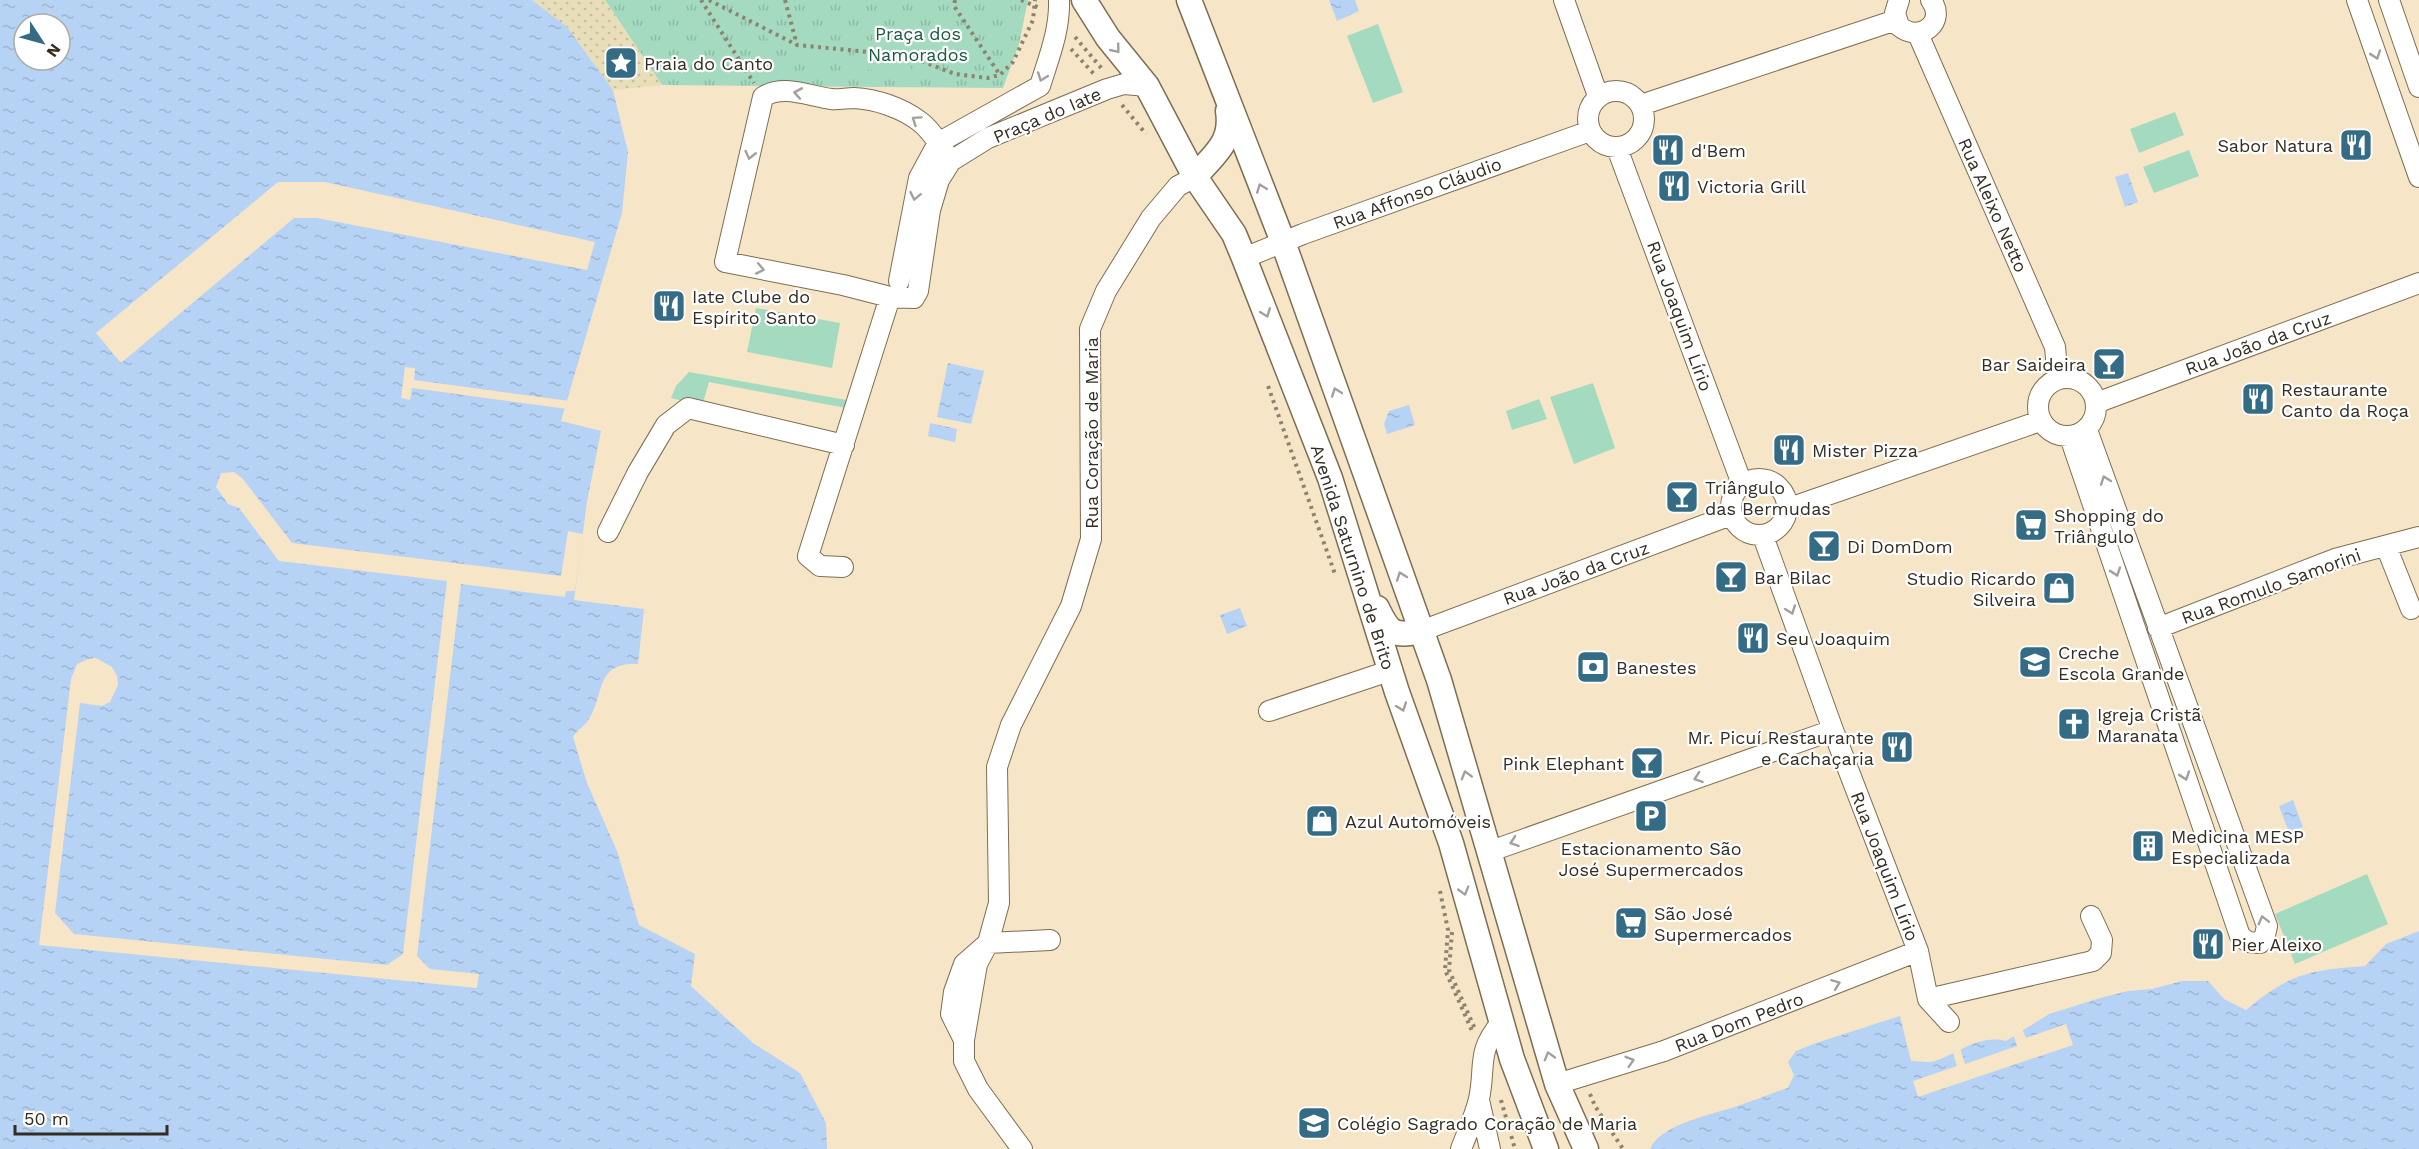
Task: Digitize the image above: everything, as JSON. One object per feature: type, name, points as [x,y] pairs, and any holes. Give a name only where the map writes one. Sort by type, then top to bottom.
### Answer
[{"type":"main road","name":"Avenida Saturnino de Brito","points":[[1084,0],[1108,39],[1147,86],[1195,177],[1234,234],[1245,258],[1330,478],[1345,575],[1392,670],[1397,692],[1451,843],[1501,1023],[1546,1149]]},
{"type":"main road","name":"Avenida Saturnino de Brito","points":[[1189,0],[1283,242],[1438,680],[1557,1084],[1586,1149]]},
{"type":"main road","points":[[1195,177],[1227,139],[1230,123],[1226,99]]},
{"type":"main road","points":[[1345,575],[1393,633],[1403,635],[1421,631]]},
{"type":"street","points":[[1564,0],[1599,96]]},
{"type":"street","points":[[1899,0],[1896,6],[1896,20],[1904,31],[1918,34],[1927,31],[1933,24],[1938,2]]},
{"type":"street","points":[[2357,0],[2419,177]]},
{"type":"street","points":[[2389,0],[2419,87]]},
{"type":"street","name":"Praça do Iate","points":[[938,143],[1040,86],[1059,9]]},
{"type":"street","points":[[1641,105],[1896,20]]},
{"type":"street","name":"Rua Aleixo Netto","points":[[1918,34],[2055,347],[2058,379]]},
{"type":"street","name":"Praça do Iate","points":[[951,161],[988,138],[1116,86],[1125,84],[1147,86]]},
{"type":"street","points":[[1614,90],[1630,94],[1641,105],[1645,119],[1641,133],[1631,143],[1617,148],[1601,144],[1590,131],[1588,112],[1599,96],[1614,90]]},
{"type":"street","points":[[785,91],[833,100],[853,98],[887,105],[920,121],[938,143],[951,161],[939,180],[930,210],[917,296],[914,298],[894,289],[843,285],[725,262],[763,98],[771,92],[785,91]]},
{"type":"street","name":"Rua Affonso Cláudio","points":[[1245,258],[1283,242],[1590,131]]},
{"type":"street","points":[[843,567],[820,566],[808,556],[894,289],[918,178],[938,143]]},
{"type":"street","name":"Rua Joaquim Lírio","points":[[1617,148],[1742,484]]},
{"type":"street","name":"Rua Coração de Maria","points":[[1022,1149],[978,1089],[964,1061],[964,1040],[977,964],[988,943],[999,903],[997,767],[1011,725],[1071,606],[1091,539],[1090,329],[1106,291],[1151,218],[1178,186],[1195,177]]},
{"type":"street","name":"Rua João da Cruz","points":[[2096,403],[2419,283]]},
{"type":"street","points":[[2071,378],[2083,382],[2092,391],[2096,403],[2095,418],[2078,433],[2058,436],[2040,421],[2037,412],[2041,392],[2058,379],[2071,378]]},
{"type":"street","points":[[608,532],[638,472],[666,424],[688,408],[843,445]]},
{"type":"street","points":[[1787,509],[2040,421]]},
{"type":"street","points":[[2078,433],[2158,628],[2267,926],[2260,943],[2248,942],[2240,936],[2078,433]]},
{"type":"street","points":[[1757,478],[1773,482],[1784,493],[1787,509],[1783,521],[1775,531],[1763,536],[1743,531],[1731,515],[1732,498],[1742,484],[1757,478]]},
{"type":"street","name":"Rua João da Cruz","points":[[1421,631],[1731,515]]},
{"type":"street","name":"Rua Joaquim Lírio","points":[[1763,536],[1833,730],[1918,951],[1928,999]]},
{"type":"street","name":"Rua Romulo Samorini","points":[[2158,628],[2335,559],[2419,537]]},
{"type":"street","points":[[2386,546],[2411,609]]},
{"type":"street","points":[[1269,711],[1392,670]]},
{"type":"street","points":[[1488,852],[1833,730]]},
{"type":"street","points":[[1949,1022],[1928,999],[2093,961],[2101,953],[2102,940],[2091,916]]},
{"type":"street","points":[[988,943],[1050,940]]},
{"type":"street","name":"Rua Dom Pedro","points":[[1557,1084],[1664,1051],[1918,951]]},
{"type":"street","points":[[1490,1149],[1479,1100],[1480,1044],[1501,1023]]},
{"type":"street","points":[[1461,1149],[1479,1100]]},
{"type":"path","points":[[701,0],[763,98]]},
{"type":"path","points":[[709,0],[797,45],[908,56],[955,74],[987,78],[1000,75],[1013,63],[1033,20],[1035,0]]},
{"type":"path","points":[[785,0],[797,45]]},
{"type":"path","points":[[955,0],[954,6],[1000,75]]},
{"type":"path","points":[[1021,0],[1036,6],[1059,9],[1116,86]]},
{"type":"path","points":[[1068,46],[1094,74]]},
{"type":"path","points":[[1266,380],[1345,575]]},
{"type":"path","points":[[1314,498],[1345,575]]},
{"type":"path","points":[[1442,884],[1452,924],[1449,970],[1480,1044]]},
{"type":"path","points":[[1439,890],[1448,930],[1445,970],[1480,1044]]},
{"type":"path","points":[[1583,1076],[1595,1106],[1623,1149]]},
{"type":"path","points":[[1506,1099],[1520,1149]]},
{"type":"green space","name":"Praça dos Namorados","points":[[605,0],[1028,0],[1019,44],[1003,88],[662,85]]},
{"type":"green space","points":[[1378,24],[1403,92],[1373,103],[1347,36]]},
{"type":"green space","points":[[765,26],[775,26],[775,31],[791,33],[789,47],[771,43],[761,32]]},
{"type":"green space","points":[[798,34],[850,44],[846,64],[798,55],[796,51]]},
{"type":"green space","points":[[857,44],[898,50],[917,77],[858,68],[852,61]]},
{"type":"green space","points":[[2175,112],[2184,135],[2139,153],[2130,129]]},
{"type":"green space","points":[[2189,150],[2199,176],[2154,193],[2143,167]]},
{"type":"green space","points":[[756,308],[840,323],[832,368],[747,352]]},
{"type":"green space","points":[[689,372],[852,401],[851,409],[709,382],[702,406],[671,398],[676,386]]},
{"type":"green space","points":[[1593,383],[1615,448],[1574,464],[1550,397]]},
{"type":"green space","points":[[1539,399],[1547,419],[1512,430],[1506,411]]},
{"type":"green space","points":[[2367,874],[2388,924],[2295,964],[2275,914]]},
{"type":"sand","name":"Praia do Canto","points":[[532,0],[605,0],[662,85],[613,90],[567,27]]},
{"type":"water","points":[[0,0],[532,0],[567,27],[613,90],[628,152],[622,213],[561,421],[601,431],[587,502],[574,600],[644,609],[638,664],[614,668],[608,674],[603,681],[589,719],[573,737],[587,783],[617,851],[639,925],[695,954],[691,986],[753,1043],[800,1073],[826,1123],[827,1149],[0,1149]]},
{"type":"water","points":[[1329,0],[1355,0],[1359,11],[1337,21]]},
{"type":"water","points":[[2128,173],[2138,202],[2125,207],[2115,177]]},
{"type":"water","points":[[948,363],[984,371],[971,424],[937,417]]},
{"type":"water","points":[[1409,405],[1415,425],[1387,434],[1384,424],[1389,411]]},
{"type":"water","points":[[930,423],[957,429],[955,442],[928,436]]},
{"type":"water","points":[[1240,608],[1247,626],[1227,634],[1220,615]]},
{"type":"water","points":[[2293,800],[2303,827],[2289,832],[2279,806]]},
{"type":"water","points":[[2419,931],[2419,1149],[1650,1149],[1665,1132],[1677,1126],[1788,1088],[1794,1075],[1788,1062],[1796,1051],[1900,1016],[1911,1061],[1932,1062],[1978,1042],[2006,1041],[2049,1014],[2128,991],[2152,989],[2182,981],[2208,981],[2224,999],[2246,1010],[2275,988],[2301,976],[2329,969],[2365,966],[2386,944]]},
{"type":"pier","points":[[278,182],[325,182],[595,242],[587,270],[317,218],[294,218],[121,363],[96,333]]},
{"type":"pier","points":[[405,367],[415,368],[414,380],[569,401],[568,407],[567,409],[412,388],[410,400],[401,398]]},
{"type":"pier","points":[[234,472],[243,479],[292,543],[561,576],[568,531],[583,534],[575,591],[566,591],[565,597],[461,584],[417,956],[430,969],[479,974],[477,988],[39,945],[71,679],[77,664],[96,658],[112,667],[117,676],[118,685],[110,702],[102,706],[80,703],[55,913],[74,934],[387,965],[403,954],[447,581],[279,561],[239,508],[228,504],[216,487],[221,473]]},
{"type":"pier","points":[[2066,1024],[2073,1045],[1918,1097],[1913,1081],[1957,1066],[1952,1051],[1960,1048],[1965,1064],[2017,1046],[2013,1034],[2022,1029],[2026,1038]]},
{"type":"place","name":"Praia do Canto","points":[[621,63]]},
{"type":"place","name":"Sabor Natura","points":[[2356,145]]},
{"type":"place","name":"d'Bem","points":[[1668,150]]},
{"type":"place","name":"Victoria Grill","points":[[1674,186]]},
{"type":"place","name":"Iate Clube do Espírito Santo","points":[[669,306]]},
{"type":"place","name":"Bar Saideira","points":[[2109,364]]},
{"type":"place","name":"Restaurante Canto da Roça","points":[[2258,399]]},
{"type":"place","name":"Mister Pizza","points":[[1789,450]]},
{"type":"place","name":"Triângulo das Bermudas","points":[[1682,497]]},
{"type":"place","name":"Shopping do Triângulo","points":[[2031,525]]},
{"type":"place","name":"Di DomDom","points":[[1824,546]]},
{"type":"place","name":"Bar Bilac","points":[[1731,577]]},
{"type":"place","name":"Studio Ricardo Silveira","points":[[2059,588]]},
{"type":"place","name":"Seu Joaquim","points":[[1753,638]]},
{"type":"place","name":"Creche Escola Grande","points":[[2035,662]]},
{"type":"place","name":"Banestes","points":[[1593,667]]},
{"type":"place","name":"Igreja Cristã Maranata","points":[[2074,724]]},
{"type":"place","name":"Mr. Picuí Restaurante e Cachaçaria","points":[[1897,747]]},
{"type":"place","name":"Pink Elephant","points":[[1647,763]]},
{"type":"place","name":"Estacionamento São José Supermercados","points":[[1651,816]]},
{"type":"place","name":"Azul Automóveis","points":[[1322,821]]},
{"type":"place","name":"Medicina MESP Especializada","points":[[2148,846]]},
{"type":"place","name":"São José Supermercados","points":[[1631,923]]},
{"type":"place","name":"Pier Aleixo","points":[[2208,944]]},
{"type":"place","name":"Colégio Sagrado Coração de Maria","points":[[1314,1123]]}]
